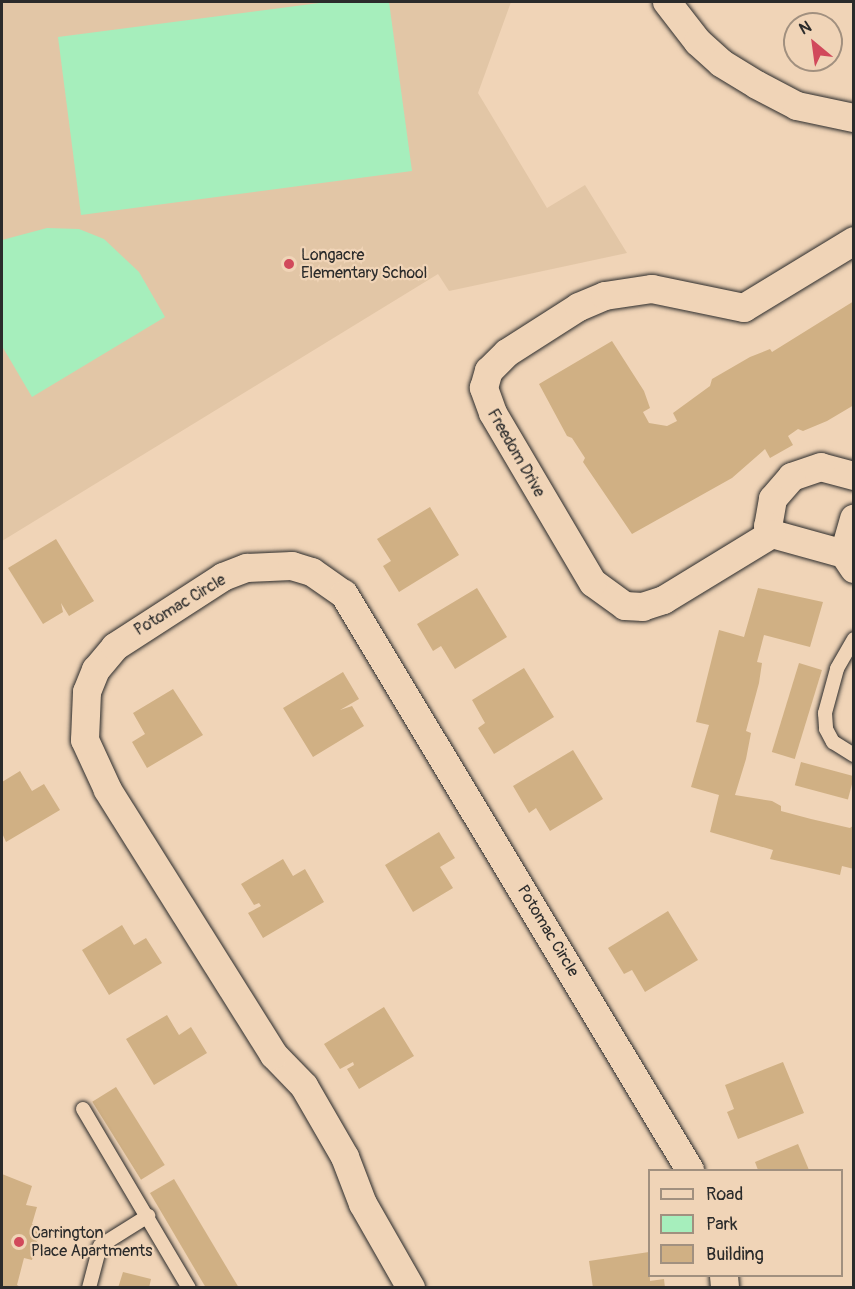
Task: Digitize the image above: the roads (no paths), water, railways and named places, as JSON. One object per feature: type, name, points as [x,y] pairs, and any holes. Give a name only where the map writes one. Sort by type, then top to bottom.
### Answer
[{"type":"street","points":[[667,2],[698,42],[721,63],[797,106],[854,118]]},
{"type":"street","name":"Freedom Drive","points":[[772,534],[664,600],[643,606],[625,606],[592,583],[493,414],[484,388],[489,371],[507,353],[579,307],[605,296],[652,289],[744,308],[854,242]]},
{"type":"street","points":[[854,476],[821,467],[792,477],[773,500],[768,526],[772,534],[849,562],[854,518]]},
{"type":"street","name":"Potomac Circle","points":[[411,1287],[363,1204],[345,1157],[304,1086],[274,1055],[108,790],[85,740],[87,692],[96,670],[115,647],[223,577],[247,568],[292,566],[312,572],[344,594],[689,1169]]},
{"type":"lane","points":[[854,639],[837,669],[825,713],[826,729],[833,742],[854,755]]},
{"type":"lane","points":[[83,1109],[189,1287]]},
{"type":"lane","points":[[89,1287],[100,1246],[148,1216]]},
{"type":"place","name":"Longacre Elementary School","points":[[289,264]]},
{"type":"place","name":"Carrington Place Apartments","points":[[19,1242]]}]
